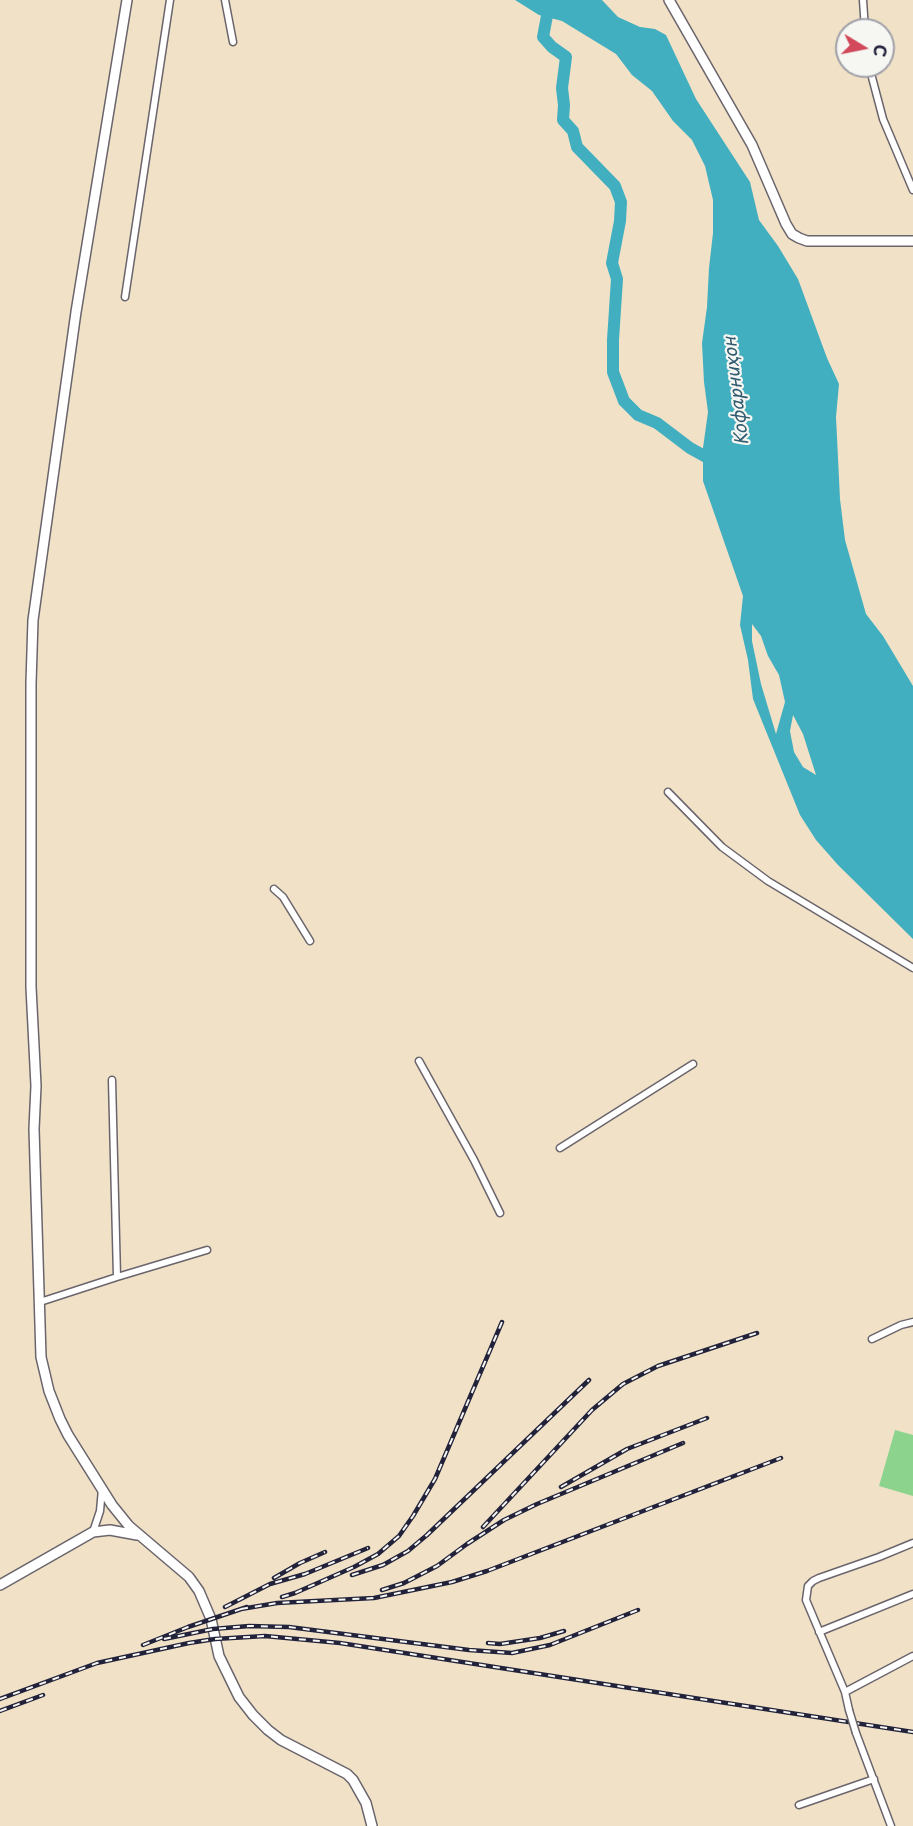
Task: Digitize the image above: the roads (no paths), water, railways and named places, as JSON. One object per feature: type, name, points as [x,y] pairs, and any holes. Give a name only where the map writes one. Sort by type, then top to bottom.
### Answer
[{"type":"main road","points":[[127,0],[76,312],[33,620],[31,987],[36,1086],[34,1129],[42,1357],[49,1391],[68,1435],[102,1489],[139,1536],[184,1572],[195,1584],[211,1619],[219,1656],[239,1697],[253,1715],[281,1740],[347,1774],[360,1790],[372,1826]]},
{"type":"main road","points":[[669,0],[752,145],[792,234],[807,241],[913,241]]},
{"type":"main road","points":[[0,1585],[93,1532],[110,1530],[139,1536]]},
{"type":"street","points":[[124,297],[170,0]]},
{"type":"street","points":[[225,0],[233,42]]},
{"type":"street","points":[[863,0],[864,18]]},
{"type":"street","points":[[872,78],[883,119],[913,190]]},
{"type":"street","points":[[668,792],[722,847],[768,881],[913,968]]},
{"type":"street","points":[[274,889],[283,897],[309,941]]},
{"type":"street","points":[[419,1061],[474,1160],[500,1213]]},
{"type":"street","points":[[560,1148],[693,1065]]},
{"type":"street","points":[[112,1080],[117,1277]]},
{"type":"street","points":[[40,1302],[207,1250]]},
{"type":"street","points":[[872,1339],[901,1325],[913,1322]]},
{"type":"street","points":[[93,1532],[100,1511],[102,1489]]},
{"type":"street","points":[[891,1826],[856,1733],[845,1692],[806,1600],[808,1586],[813,1581],[913,1543]]},
{"type":"street","points":[[819,1632],[913,1594]]},
{"type":"street","points":[[845,1692],[913,1656]]},
{"type":"street","points":[[799,1805],[874,1779]]},
{"type":"water","name":"Кофарниҳон","points":[[515,0],[602,0],[618,17],[666,35],[696,99],[750,182],[759,220],[798,279],[839,384],[836,417],[840,499],[845,540],[866,614],[883,636],[913,686],[913,939],[816,840],[800,815],[753,699],[748,660],[740,625],[743,596],[703,481],[703,448],[708,412],[702,343],[713,233],[713,200],[705,166],[692,140],[673,121],[652,91],[632,75],[616,54],[562,21],[539,15]],"holes":[[[752,624],[761,636],[768,656],[779,675],[785,702],[776,734],[761,684],[752,641]],[[793,715],[803,734],[816,775],[803,767],[794,752],[790,731]]]},
{"type":"waterway","points":[[550,0],[543,37],[566,57],[562,88],[563,120],[573,131],[577,147],[615,186],[621,202],[612,263],[617,279],[613,372],[624,401],[638,415],[657,423],[690,448],[708,458],[718,458]]},
{"type":"railway","points":[[282,1597],[354,1567],[378,1554],[399,1536],[435,1479],[502,1322]]},
{"type":"railway","points":[[483,1527],[592,1410],[623,1384],[658,1366],[757,1333]]},
{"type":"railway","points":[[352,1575],[383,1565],[408,1551],[589,1380]]},
{"type":"railway","points":[[561,1487],[627,1449],[707,1418]]},
{"type":"railway","points":[[382,1590],[404,1583],[437,1566],[504,1520],[683,1443]]},
{"type":"railway","points":[[241,1609],[277,1603],[374,1598],[452,1582],[487,1571],[781,1458]]},
{"type":"railway","points":[[225,1607],[270,1584],[305,1574],[368,1548]]},
{"type":"railway","points":[[274,1578],[325,1552]]},
{"type":"railway","points":[[143,1645],[247,1607]]},
{"type":"railway","points":[[164,1639],[213,1629],[249,1626],[289,1627],[469,1650],[512,1653],[550,1645],[638,1610]]},
{"type":"railway","points":[[488,1643],[500,1644],[540,1638],[564,1631]]},
{"type":"railway","points":[[0,1699],[97,1663],[189,1643],[265,1636],[340,1643],[913,1732]]},
{"type":"railway","points":[[0,1711],[43,1695]]}]
